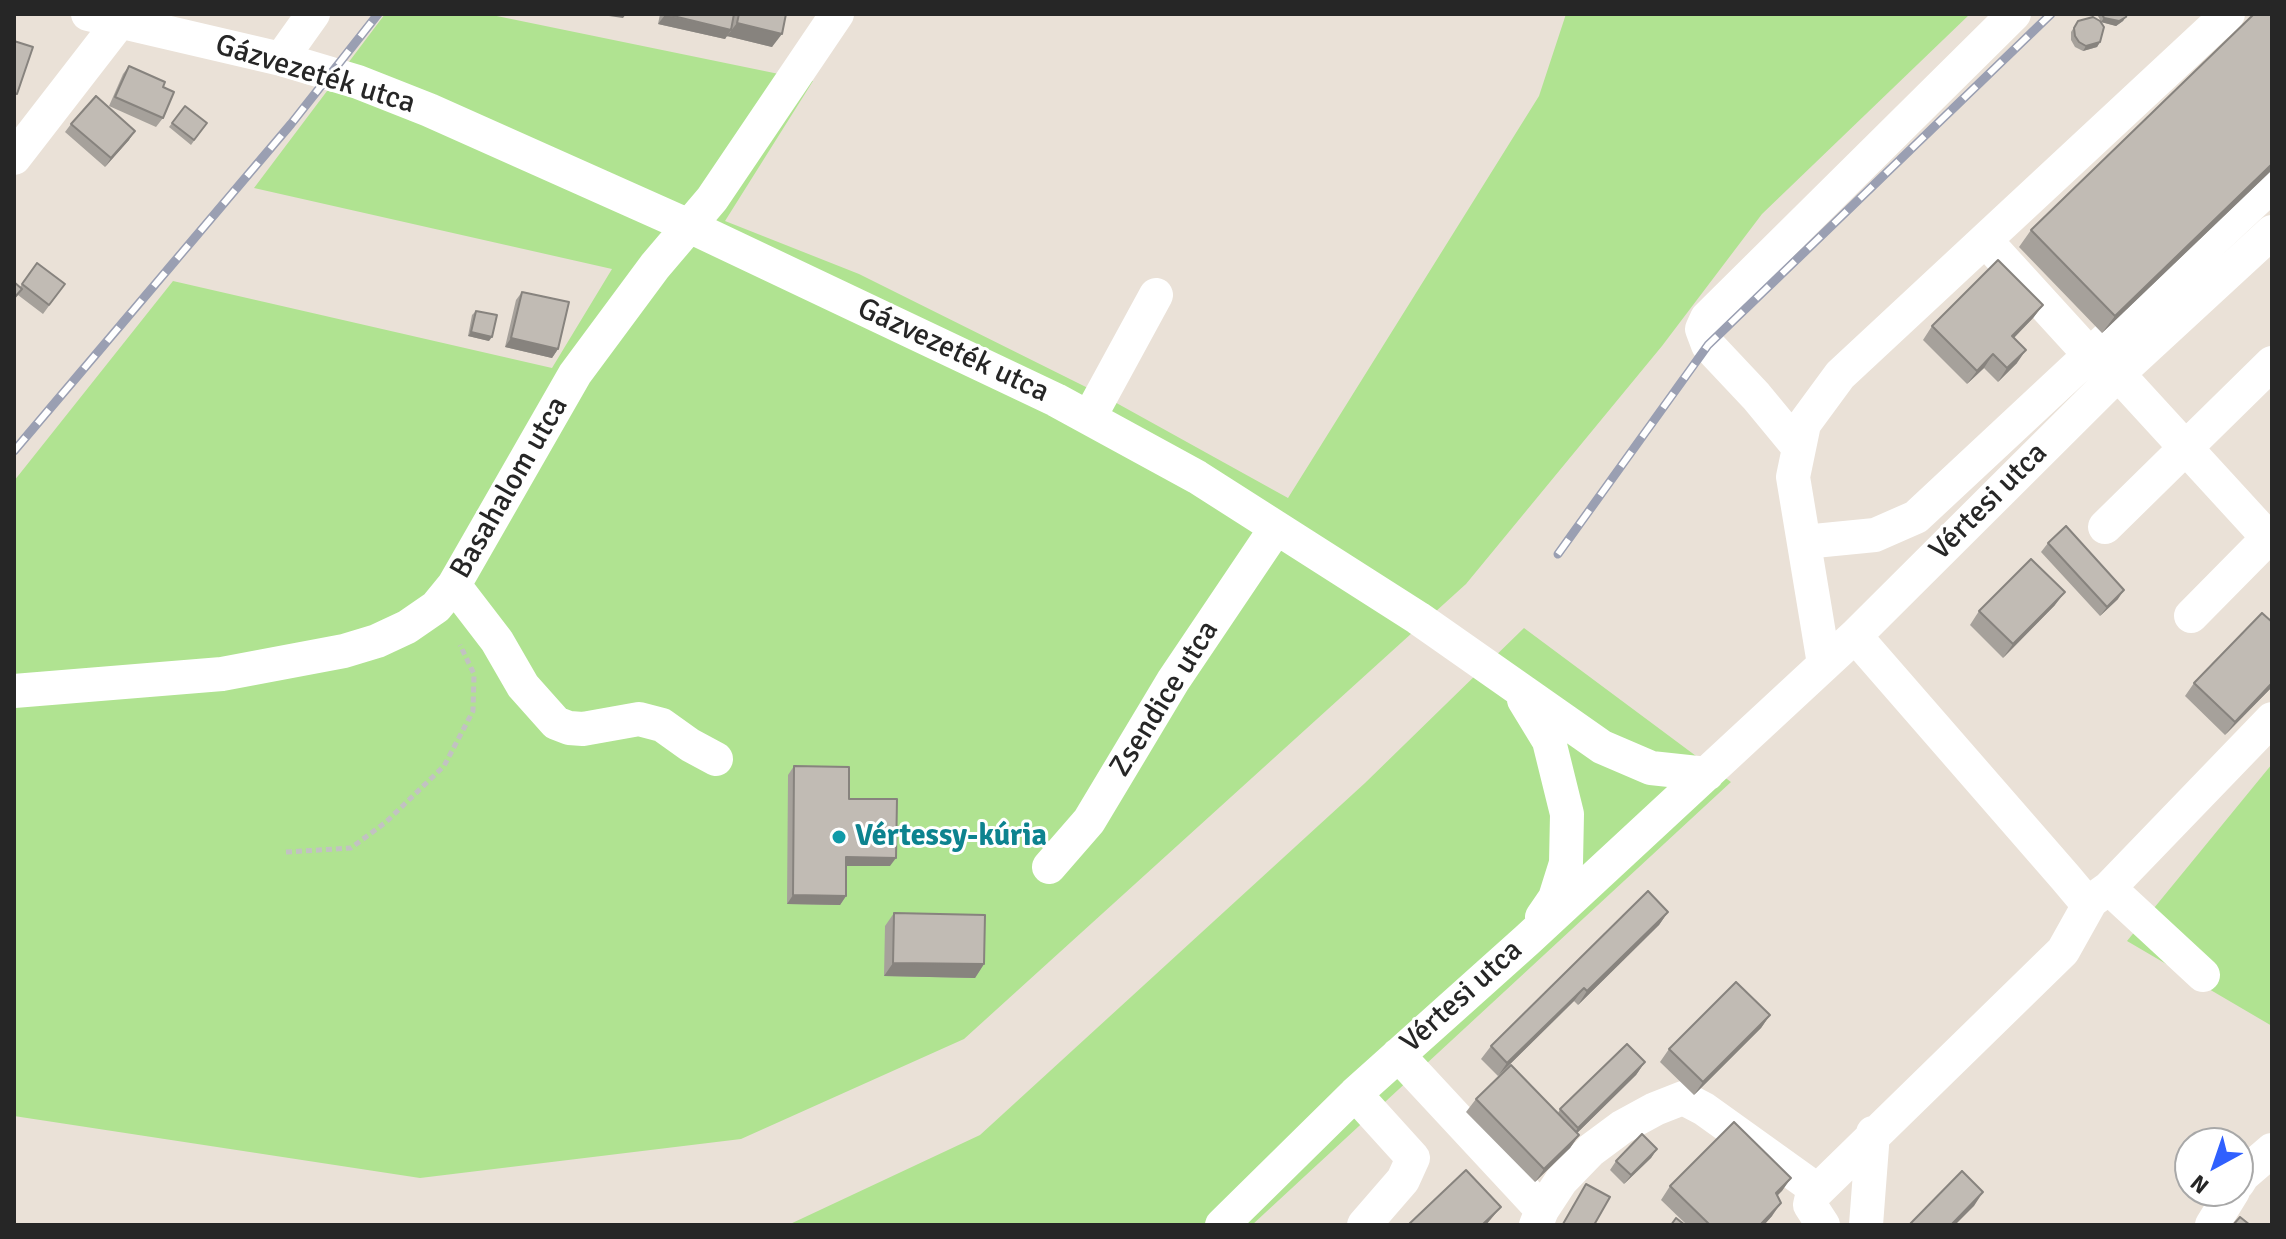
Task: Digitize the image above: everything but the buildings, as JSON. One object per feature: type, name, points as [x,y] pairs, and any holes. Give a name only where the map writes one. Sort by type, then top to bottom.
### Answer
[{"type":"street","points":[[281,59],[313,14]]},
{"type":"street","name":"Basahalom utca","points":[[14,691],[222,674],[344,651],[377,641],[423,617],[445,596],[575,374],[655,266],[712,199],[837,14]]},
{"type":"street","points":[[1799,448],[1708,345],[1702,329],[1707,318],[2014,14]]},
{"type":"street","points":[[1824,664],[1793,477],[1804,424],[1840,375],[2228,14]]},
{"type":"street","points":[[14,158],[104,17]]},
{"type":"street","name":"Gázvezeték utca","points":[[104,17],[281,59],[358,82],[417,105],[689,226],[1056,400],[1197,477],[1418,618],[1517,689],[1549,741],[1567,814],[1566,863],[1555,898],[1527,940]]},
{"type":"street","points":[[1804,542],[1875,535],[1916,517],[2105,365],[2272,185]]},
{"type":"street","name":"Vértesi utca","points":[[1222,1225],[1355,1094],[1527,940],[1855,636],[2105,365],[2272,232]]},
{"type":"street","points":[[1986,241],[2185,448],[2266,527],[2191,616]]},
{"type":"street","points":[[1089,418],[1156,295]]},
{"type":"street","points":[[2105,527],[2272,363]]},
{"type":"street","name":"Zsendice utca","points":[[1049,867],[1089,821],[1173,681],[1276,528]]},
{"type":"street","points":[[445,596],[497,641],[523,686],[556,723],[583,729],[639,719],[662,725],[716,759]]},
{"type":"street","points":[[1855,636],[2081,896],[2100,895],[2203,975]]},
{"type":"street","points":[[1517,689],[1602,747],[1651,768],[1707,774]]},
{"type":"street","points":[[1823,1225],[1810,1205],[1817,1190],[2063,951],[2100,895],[2272,719]]},
{"type":"street","points":[[1398,1055],[1539,1217],[1561,1181],[1591,1150],[1622,1127],[1683,1098],[1704,1109],[1817,1190]]},
{"type":"street","points":[[1355,1094],[1413,1158],[1403,1180],[1364,1225]]},
{"type":"street","points":[[1866,1225],[1873,1133]]},
{"type":"street","points":[[2254,1166],[2272,1150]]},
{"type":"street","points":[[2212,1225],[2223,1207]]},
{"type":"path","points":[[286,852],[351,848],[386,822],[444,766],[473,711],[474,674],[452,631],[445,596]]},
{"type":"green space","points":[[385,14],[487,14],[813,81],[725,221],[859,274],[1102,395],[1288,498],[1539,96],[1566,14],[1970,14],[1762,214],[1662,346],[1466,584],[964,1039],[741,1139],[420,1178],[14,1116],[14,481],[173,281],[552,368],[612,269],[254,188]]},
{"type":"green space","points":[[1524,628],[1731,782],[1252,1225],[788,1225],[980,1135],[1365,783]]},
{"type":"green space","points":[[2272,764],[2272,1026],[2127,941]]},
{"type":"railway","points":[[14,451],[291,124],[378,14]]},
{"type":"railway","points":[[1558,554],[1708,345],[2051,14]]},
{"type":"place","name":"Vértessy-kúria","points":[[839,837]]}]
